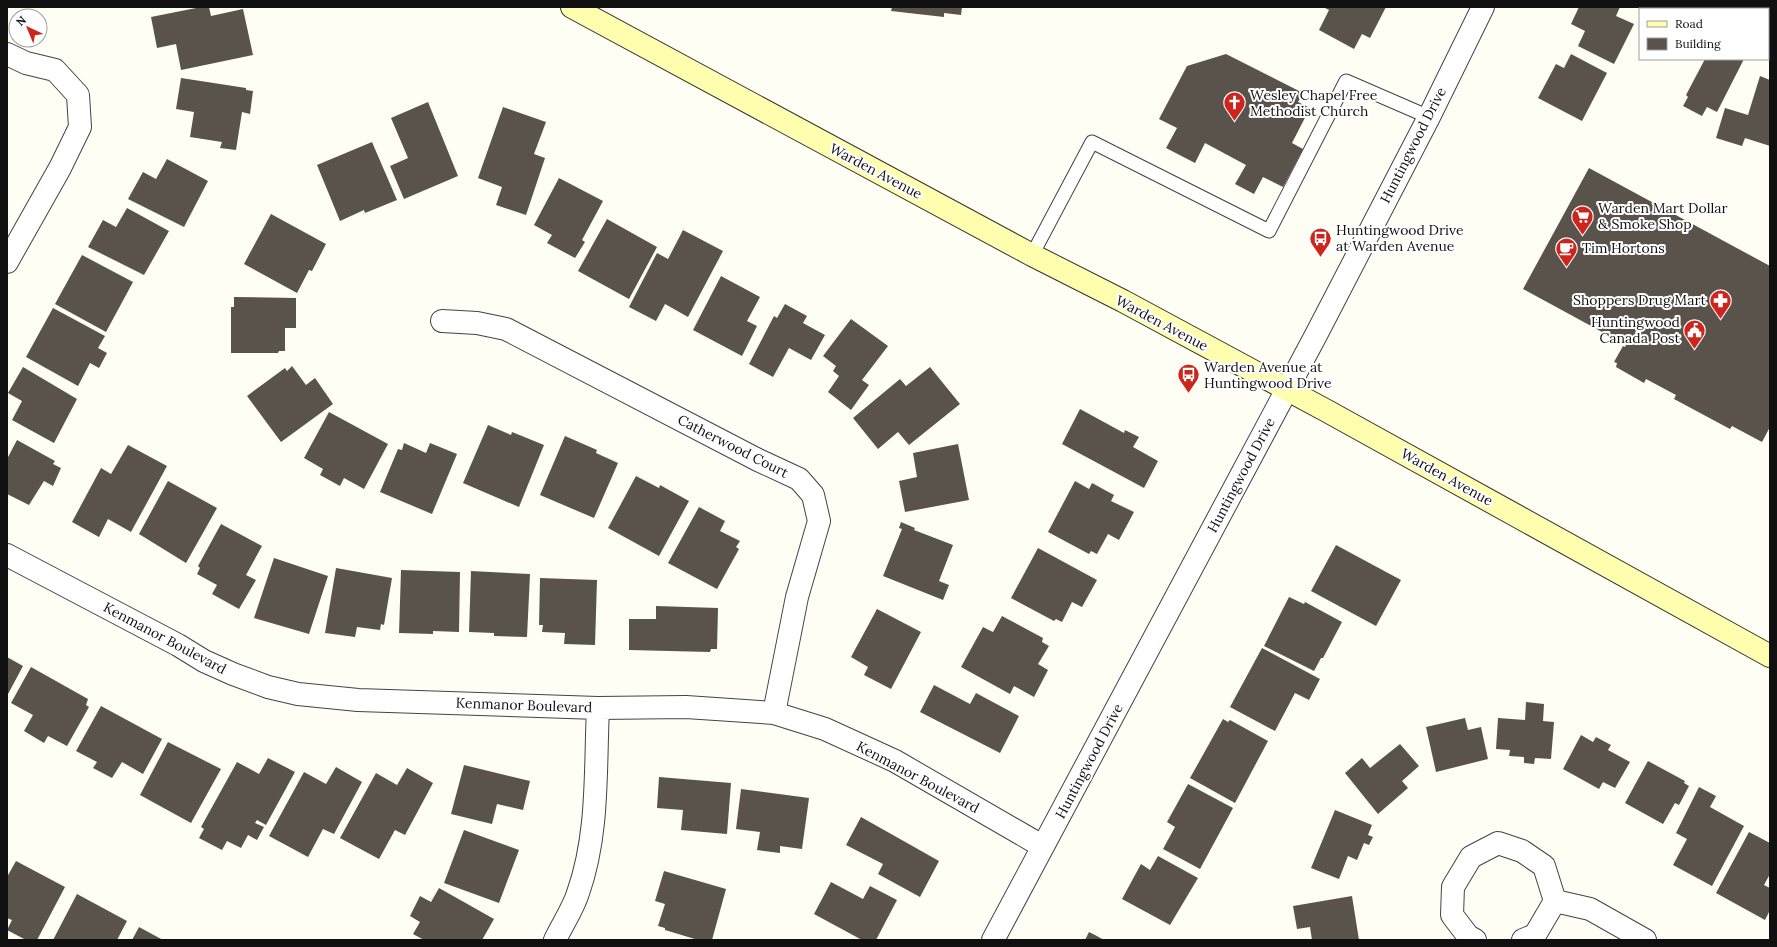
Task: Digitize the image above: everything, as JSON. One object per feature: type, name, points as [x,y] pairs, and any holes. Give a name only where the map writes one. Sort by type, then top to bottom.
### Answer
[{"type":"main road","name":"Warden Avenue","points":[[572,7],[1032,255],[1123,301],[1770,656]]},
{"type":"street","name":"Huntingwood Drive","points":[[994,940],[1042,846],[1287,390],[1429,117],[1483,7]]},
{"type":"street","points":[[7,54],[26,63],[55,70],[78,94],[80,127],[60,168],[7,262]]},
{"type":"street","name":"Catherwood Court","points":[[442,321],[477,323],[506,329],[758,460],[799,479],[813,495],[819,521],[797,597],[774,713]]},
{"type":"street","name":"Kenmanor Boulevard","points":[[7,555],[178,645],[204,661],[268,687],[298,694],[358,700],[598,708],[686,707],[774,713],[825,729],[895,761],[1042,846]]},
{"type":"street","points":[[555,940],[578,894],[586,865],[594,818],[598,708]]},
{"type":"street","points":[[1475,940],[1468,936],[1452,915],[1453,887],[1471,856],[1498,843],[1522,851],[1544,866],[1555,901],[1535,935],[1523,940]]},
{"type":"street","points":[[1555,901],[1590,908],[1645,940]]},
{"type":"lane","points":[[1032,255],[1092,142],[1269,231],[1346,81],[1429,117]]},
{"type":"building","points":[[201,7],[209,7],[211,16],[243,9],[253,55],[181,70],[176,44],[157,48],[151,17]]},
{"type":"building","points":[[892,7],[962,7],[961,15],[944,13],[944,17],[891,11]]},
{"type":"building","points":[[1323,7],[1386,7],[1370,38],[1362,34],[1354,49],[1319,30],[1329,10]]},
{"type":"building","points":[[1579,7],[1620,7],[1616,16],[1634,24],[1614,64],[1578,46],[1585,31],[1571,24]]},
{"type":"building","name":"Wesley Chapel Free Methodist Church","points":[[1226,54],[1303,93],[1298,102],[1310,108],[1292,143],[1303,149],[1283,187],[1263,177],[1254,194],[1235,184],[1246,165],[1205,143],[1195,163],[1166,148],[1177,128],[1159,119],[1187,66]]},
{"type":"building","points":[[1571,54],[1607,73],[1582,121],[1538,98],[1556,64],[1564,68]]},
{"type":"building","points":[[1704,60],[1743,60],[1717,112],[1707,107],[1702,116],[1683,106],[1688,97],[1686,95]]},
{"type":"building","points":[[1760,76],[1770,80],[1770,146],[1745,138],[1742,146],[1716,138],[1725,108],[1748,115]]},
{"type":"building","points":[[181,78],[246,88],[246,90],[253,91],[250,114],[242,112],[236,150],[220,148],[222,142],[190,137],[194,112],[176,109]]},
{"type":"building","points":[[428,102],[458,176],[404,199],[390,166],[408,158],[391,118]]},
{"type":"building","points":[[503,107],[546,122],[534,154],[545,158],[526,215],[496,205],[502,187],[478,178]]},
{"type":"building","points":[[372,142],[397,200],[365,213],[364,210],[340,221],[317,165]]},
{"type":"building","points":[[167,159],[208,181],[184,227],[128,199],[143,172],[156,179]]},
{"type":"building","points":[[1589,168],[1770,266],[1770,427],[1762,442],[1732,426],[1730,429],[1674,399],[1676,395],[1646,379],[1644,383],[1616,367],[1617,363],[1614,362],[1623,346],[1625,347],[1626,345],[1523,289]]},
{"type":"building","points":[[559,178],[603,201],[582,240],[585,242],[575,258],[547,243],[552,235],[534,225]]},
{"type":"building","points":[[127,208],[169,231],[144,275],[88,247],[103,220],[116,227]]},
{"type":"building","points":[[271,214],[326,244],[312,271],[309,270],[297,293],[244,264]]},
{"type":"building","points":[[607,219],[657,247],[629,299],[578,271]]},
{"type":"building","points":[[683,230],[723,251],[688,317],[665,304],[656,321],[629,307],[657,253],[668,259]]},
{"type":"building","points":[[82,255],[133,282],[106,332],[55,304]]},
{"type":"building","points":[[721,276],[760,297],[747,321],[757,326],[742,356],[693,330]]},
{"type":"building","points":[[234,297],[296,298],[296,328],[285,328],[285,351],[279,351],[278,353],[231,353],[231,307],[234,307]]},
{"type":"building","points":[[785,304],[807,316],[803,323],[825,335],[811,360],[789,348],[773,377],[749,364],[774,316],[777,318]]},
{"type":"building","points":[[53,308],[105,336],[98,348],[107,353],[99,368],[90,363],[78,386],[26,357]]},
{"type":"building","points":[[851,319],[888,346],[862,380],[869,385],[851,410],[828,392],[839,376],[833,371],[836,366],[823,356]]},
{"type":"building","points":[[292,366],[306,385],[315,378],[333,404],[281,442],[247,396],[285,368],[287,371]]},
{"type":"building","points":[[23,367],[77,399],[54,443],[12,420],[22,401],[8,393]]},
{"type":"building","points":[[930,367],[960,404],[909,445],[898,432],[878,449],[853,418],[900,379],[906,386]]},
{"type":"building","points":[[1080,409],[1124,433],[1125,430],[1139,437],[1133,447],[1158,461],[1144,488],[1062,444]]},
{"type":"building","points":[[329,412],[388,444],[364,489],[344,478],[340,486],[320,475],[323,469],[304,458]]},
{"type":"building","points":[[488,425],[511,435],[512,432],[544,445],[519,507],[463,483]]},
{"type":"building","points":[[565,436],[597,450],[596,453],[618,463],[594,518],[540,495]]},
{"type":"building","points":[[17,440],[55,461],[53,464],[61,468],[53,486],[44,481],[29,505],[7,494],[7,459]]},
{"type":"building","points":[[404,443],[426,453],[430,443],[457,454],[432,514],[380,492],[398,449],[402,450]]},
{"type":"building","points":[[958,444],[969,500],[905,512],[899,481],[917,477],[913,453]]},
{"type":"building","points":[[128,445],[167,466],[131,532],[108,519],[99,537],[72,522],[101,468],[111,474]]},
{"type":"building","points":[[636,476],[659,488],[660,485],[689,501],[659,556],[608,528]]},
{"type":"building","points":[[168,481],[217,508],[186,563],[139,534]]},
{"type":"building","points":[[1075,481],[1089,489],[1092,483],[1114,495],[1111,501],[1134,512],[1119,540],[1108,534],[1097,554],[1091,551],[1089,554],[1048,532]]},
{"type":"building","points":[[699,507],[725,521],[720,531],[740,541],[736,547],[739,549],[717,589],[668,563]]},
{"type":"building","points":[[901,522],[915,528],[914,530],[953,545],[939,581],[949,585],[943,600],[883,576],[902,529],[899,528]]},
{"type":"building","points":[[221,524],[262,546],[246,575],[256,580],[239,609],[212,594],[217,585],[197,574],[200,568],[198,566]]},
{"type":"building","points":[[1336,545],[1401,580],[1376,626],[1311,591]]},
{"type":"building","points":[[1038,548],[1097,580],[1082,607],[1072,602],[1062,622],[1056,619],[1054,621],[1011,598]]},
{"type":"building","points":[[274,558],[328,576],[309,634],[254,618]]},
{"type":"building","points":[[336,568],[392,578],[384,625],[381,624],[380,630],[357,627],[355,637],[325,633]]},
{"type":"building","points":[[401,570],[460,572],[459,632],[433,631],[433,634],[399,633]]},
{"type":"building","points":[[471,571],[530,574],[527,637],[494,636],[494,633],[469,632]]},
{"type":"building","points":[[540,578],[597,580],[595,645],[564,644],[565,633],[542,632],[543,625],[539,625]]},
{"type":"building","points":[[1289,597],[1304,604],[1305,602],[1342,622],[1323,658],[1321,658],[1314,671],[1264,646]]},
{"type":"building","points":[[656,606],[718,608],[717,649],[711,649],[710,652],[629,650],[629,619],[656,619]]},
{"type":"building","points":[[877,609],[921,632],[891,689],[864,675],[868,667],[851,657]]},
{"type":"building","points":[[1002,616],[1043,638],[1042,642],[1049,646],[1038,664],[1048,670],[1034,697],[1014,686],[1010,694],[961,667],[983,627],[993,632]]},
{"type":"building","points":[[1262,648],[1320,679],[1309,700],[1295,693],[1275,731],[1230,707]]},
{"type":"building","points":[[7,657],[23,666],[7,696]]},
{"type":"building","points":[[31,667],[88,699],[86,705],[89,707],[67,746],[48,736],[44,743],[24,731],[33,715],[11,703]]},
{"type":"building","points":[[934,685],[970,704],[976,693],[1019,716],[1000,753],[920,712]]},
{"type":"building","points":[[1526,702],[1544,704],[1543,721],[1554,722],[1551,759],[1535,758],[1534,764],[1524,763],[1524,757],[1509,756],[1510,750],[1496,749],[1498,718],[1525,720]]},
{"type":"building","points":[[101,706],[162,739],[143,774],[122,762],[112,778],[93,768],[97,762],[76,751]]},
{"type":"building","points":[[1465,718],[1468,730],[1481,727],[1488,759],[1436,772],[1426,727]]},
{"type":"building","points":[[1223,719],[1228,722],[1230,720],[1268,741],[1235,803],[1190,778]]},
{"type":"building","points":[[1581,735],[1593,742],[1596,737],[1611,745],[1608,750],[1630,762],[1615,788],[1603,782],[1599,789],[1563,769]]},
{"type":"building","points":[[168,742],[221,769],[191,823],[140,795]]},
{"type":"building","points":[[1400,744],[1419,766],[1402,781],[1408,788],[1378,814],[1345,773],[1362,758],[1370,768]]},
{"type":"building","points":[[268,758],[295,772],[266,825],[257,820],[255,823],[264,827],[257,840],[248,835],[241,848],[227,841],[222,850],[199,838],[204,829],[201,827],[237,762],[259,774]]},
{"type":"building","points":[[1648,761],[1685,781],[1684,783],[1689,786],[1679,805],[1675,803],[1663,824],[1625,803]]},
{"type":"building","points":[[464,765],[530,781],[523,810],[497,804],[492,824],[451,814]]},
{"type":"building","points":[[336,767],[362,782],[334,834],[323,829],[308,857],[269,836],[304,772],[326,784]]},
{"type":"building","points":[[407,768],[433,783],[405,835],[395,830],[379,859],[340,838],[376,773],[397,785]]},
{"type":"building","points":[[659,777],[731,783],[727,834],[681,830],[683,810],[657,808]]},
{"type":"building","points":[[1188,784],[1233,808],[1200,869],[1163,849],[1175,827],[1167,822]]},
{"type":"building","points":[[1699,787],[1716,796],[1710,807],[1744,826],[1712,886],[1673,865],[1687,839],[1676,833]]},
{"type":"building","points":[[741,789],[809,798],[802,849],[780,846],[780,853],[757,850],[760,832],[736,829]]},
{"type":"building","points":[[1335,810],[1372,825],[1368,835],[1373,837],[1369,845],[1364,843],[1357,860],[1348,856],[1339,879],[1311,868]]},
{"type":"building","points":[[861,817],[939,861],[920,897],[878,874],[883,864],[846,845]]},
{"type":"building","points":[[464,830],[519,850],[499,903],[444,883]]},
{"type":"building","points":[[1749,832],[1770,843],[1770,874],[1764,885],[1770,888],[1770,910],[1765,920],[1716,893]]},
{"type":"building","points":[[1158,856],[1198,878],[1170,925],[1122,899],[1141,864],[1150,870]]},
{"type":"building","points":[[16,861],[65,887],[37,940],[26,940],[7,930],[12,920],[7,918],[7,877]]},
{"type":"building","points":[[664,871],[726,889],[712,940],[698,940],[665,930],[665,928],[658,926],[665,904],[655,901]]},
{"type":"building","points":[[831,882],[863,899],[870,886],[897,900],[876,940],[862,940],[814,914]]},
{"type":"building","points":[[439,888],[494,919],[482,940],[424,940],[413,934],[420,922],[410,916],[420,896],[431,902]]},
{"type":"building","points":[[77,894],[127,921],[117,940],[53,940]]},
{"type":"building","points":[[1352,896],[1359,940],[1312,940],[1310,927],[1297,929],[1293,906]]},
{"type":"building","points":[[139,927],[163,940],[132,940]]},
{"type":"building","points":[[1089,932],[1095,935],[1104,940],[1085,940]]},
{"type":"place","name":"Wesley Chapel Free Methodist Church","points":[[1235,122]]},
{"type":"place","name":"Warden Mart Dollar & Smoke Shop","points":[[1582,236]]},
{"type":"place","name":"Huntingwood Drive at Warden Avenue","points":[[1321,258]]},
{"type":"place","name":"Tim Hortons","points":[[1566,268]]},
{"type":"place","name":"Shoppers Drug Mart","points":[[1721,320]]},
{"type":"place","name":"Huntingwood Canada Post","points":[[1695,350]]},
{"type":"place","name":"Warden Avenue at Huntingwood Drive","points":[[1188,394]]}]
